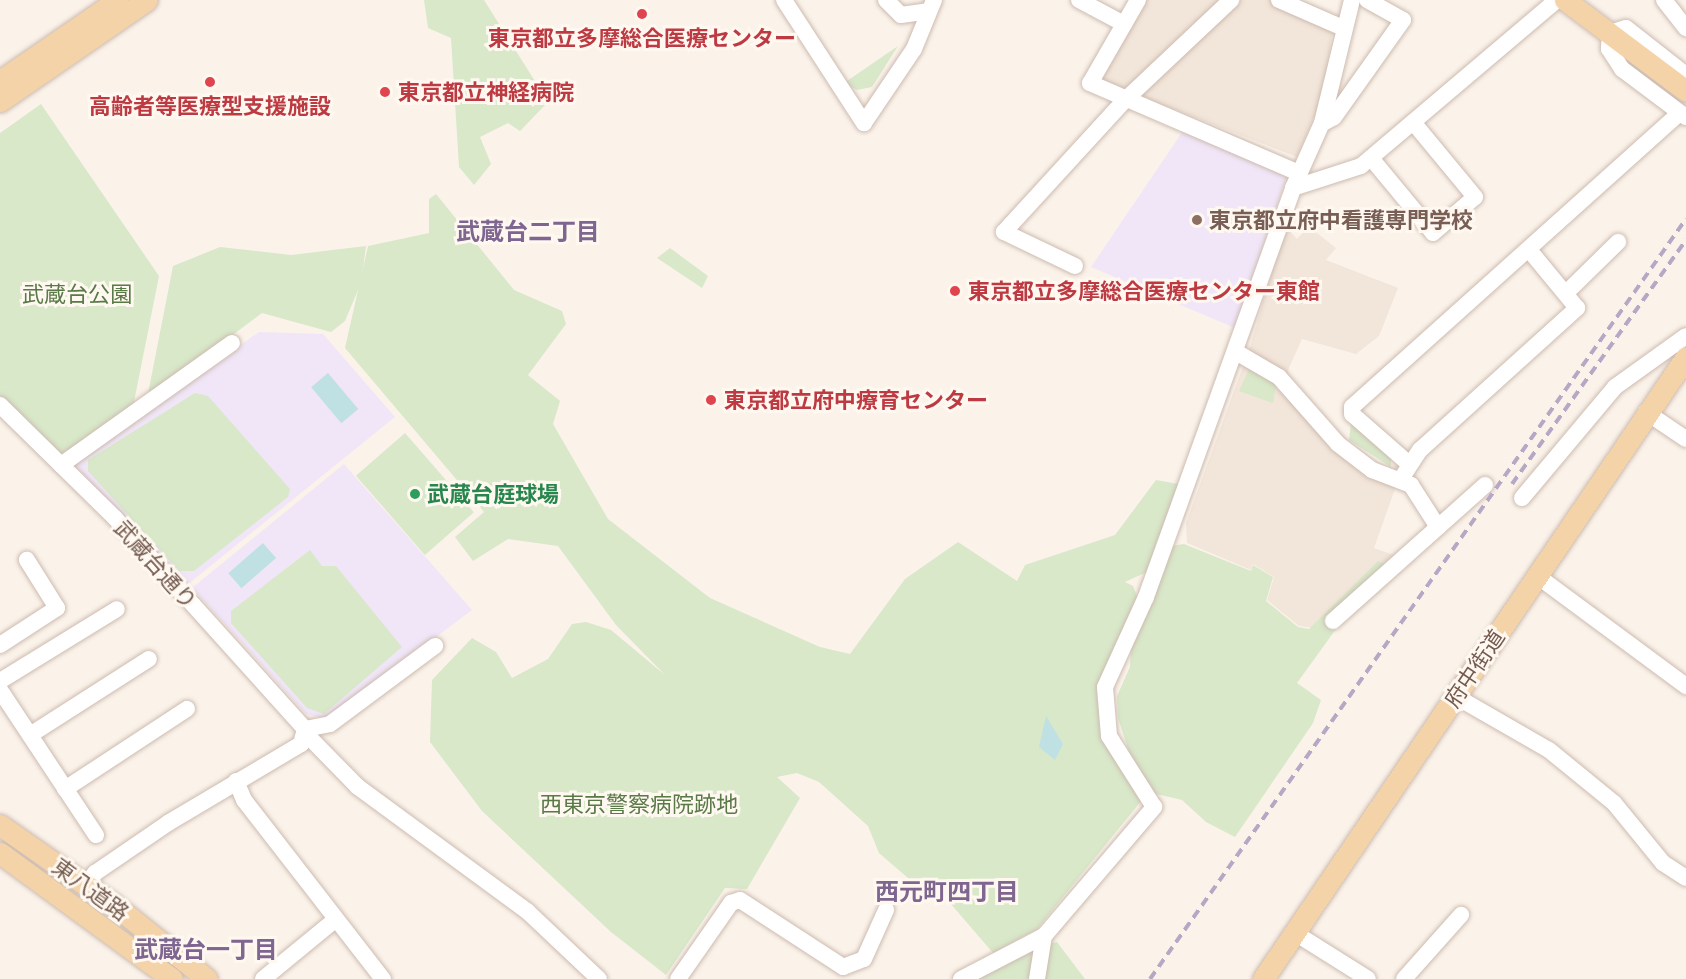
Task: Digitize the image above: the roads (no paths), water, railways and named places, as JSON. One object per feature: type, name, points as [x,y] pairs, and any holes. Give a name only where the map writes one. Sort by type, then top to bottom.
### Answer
[{"type":"main road","points":[[0,81],[118,0]]},
{"type":"main road","points":[[0,101],[147,0]]},
{"type":"main road","points":[[1565,0],[1686,91]]},
{"type":"main road","name":"府中街道","points":[[1263,979],[1646,412],[1686,357]]},
{"type":"main road","name":"東八道路","points":[[0,825],[87,884],[207,979]]},
{"type":"main road","points":[[0,835],[48,867],[47,878],[37,878]]},
{"type":"main road","name":"東八道路","points":[[0,853],[174,979]]},
{"type":"main road","points":[[113,904],[104,903],[100,911],[174,979]]},
{"type":"street","points":[[784,0],[864,123],[915,45],[931,6]]},
{"type":"street","points":[[1079,0],[1124,24]]},
{"type":"street","points":[[1138,0],[1090,83],[1296,180],[1371,158],[1557,0]]},
{"type":"street","points":[[1075,266],[1004,232],[1125,100],[1231,0]]},
{"type":"street","points":[[1279,0],[1298,4],[1344,28]]},
{"type":"street","points":[[961,979],[1044,936],[1154,807],[1109,736],[1105,687],[1146,597],[1296,180],[1322,123],[1352,0]]},
{"type":"street","points":[[1322,123],[1334,117],[1403,20],[1367,0]]},
{"type":"street","points":[[1664,0],[1686,28]]},
{"type":"street","points":[[889,5],[911,17],[931,6]]},
{"type":"street","points":[[889,5],[915,45]]},
{"type":"street","points":[[1408,462],[1352,414],[1352,407],[1683,115],[1614,60],[1618,40],[1626,28],[1686,75]]},
{"type":"street","points":[[847,97],[861,102],[881,97]]},
{"type":"street","points":[[1371,158],[1433,233],[1475,197],[1413,122]]},
{"type":"street","points":[[1566,293],[1618,242]]},
{"type":"street","points":[[1401,479],[1408,462],[1577,308],[1530,251]]},
{"type":"street","points":[[1522,498],[1615,387],[1686,336]]},
{"type":"street","points":[[61,465],[232,343]]},
{"type":"street","points":[[1236,352],[1279,377],[1338,444],[1372,470],[1401,479],[1425,501],[1438,527]]},
{"type":"street","name":"武蔵台通り","points":[[0,405],[61,465],[358,787],[526,911],[599,979]]},
{"type":"street","points":[[1646,412],[1686,439]]},
{"type":"street","points":[[1333,621],[1485,485]]},
{"type":"street","points":[[0,645],[57,608],[27,560]]},
{"type":"street","points":[[1536,575],[1686,686]]},
{"type":"street","points":[[0,681],[117,609]]},
{"type":"street","points":[[87,884],[110,862],[236,781],[301,744],[306,732],[330,724],[435,646]]},
{"type":"street","points":[[30,735],[149,659]]},
{"type":"street","points":[[0,690],[96,835]]},
{"type":"street","points":[[1455,696],[1513,725],[1558,758],[1614,803],[1663,862],[1686,878]]},
{"type":"street","points":[[65,789],[187,709]]},
{"type":"street","points":[[236,781],[243,800],[383,979]]},
{"type":"street","points":[[678,979],[731,903],[740,900],[843,967],[864,959],[886,910]]},
{"type":"street","points":[[1404,979],[1461,915]]},
{"type":"street","points":[[263,979],[336,919]]},
{"type":"street","points":[[1295,933],[1368,979]]},
{"type":"street","points":[[1037,979],[1044,936]]},
{"type":"water","points":[[328,373],[358,409],[341,423],[311,387]]},
{"type":"water","points":[[263,543],[276,558],[241,588],[228,573]]},
{"type":"water","points":[[1046,716],[1063,744],[1055,760],[1039,747]]},
{"type":"railway","points":[[1150,979],[1686,219]]},
{"type":"railway","points":[[1512,484],[1686,240]]},
{"type":"place","name":"東京都立多摩総合医療センター","points":[[642,14]]},
{"type":"place","name":"高齢者等医療型支援施設","points":[[210,82]]},
{"type":"place","name":"東京都立神経病院","points":[[385,92]]},
{"type":"place","name":"東京都立府中看護専門学校","points":[[1197,220]]},
{"type":"place","name":"東京都立多摩総合医療センター東館","points":[[955,291]]},
{"type":"place","name":"東京都立府中療育センター","points":[[711,400]]},
{"type":"place","name":"武蔵台庭球場","points":[[415,494]]},
{"type":"district","name":"武蔵台二丁目","points":[[528,231]]},
{"type":"district","name":"西元町四丁目","points":[[947,891]]},
{"type":"district","name":"武蔵台一丁目","points":[[206,949]]},
{"type":"park label","name":"武蔵台公園","points":[[77,294]]},
{"type":"park label","name":"西東京警察病院跡地","points":[[639,804]]}]
